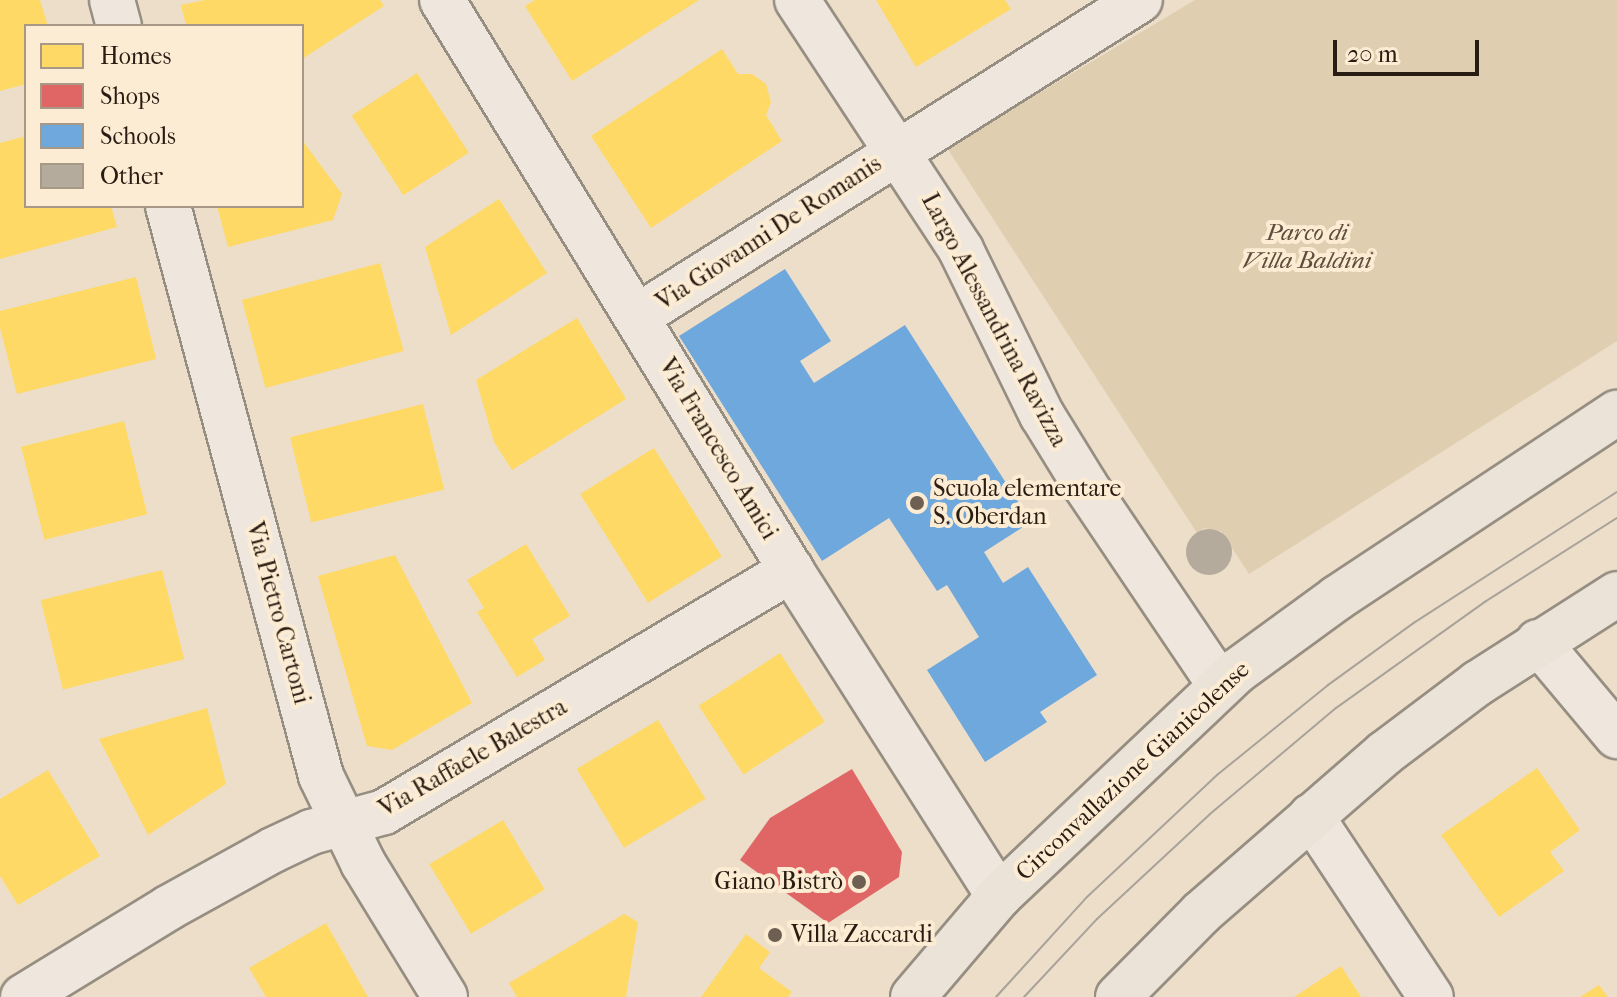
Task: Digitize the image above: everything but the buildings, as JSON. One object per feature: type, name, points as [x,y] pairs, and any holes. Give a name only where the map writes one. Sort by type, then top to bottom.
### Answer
[{"type":"main road","name":"Circonvallazione Gianicolense","points":[[913,997],[999,896],[1220,685],[1337,598],[1617,413]]},
{"type":"main road","points":[[1121,995],[1201,913],[1419,726],[1538,642],[1617,594]]},
{"type":"street","points":[[112,0],[118,24]]},
{"type":"street","name":"Via Francesco Amici","points":[[442,0],[791,570],[999,896]]},
{"type":"street","name":"Largo Alessandrina Ravizza","points":[[797,0],[899,150],[961,250],[1049,427],[1220,685]]},
{"type":"street","points":[[899,150],[1140,0]]},
{"type":"street","name":"Via Giovanni De Romanis","points":[[638,316],[899,150]]},
{"type":"street","name":"Via Pietro Cartoni","points":[[169,208],[321,776],[342,823],[445,997]]},
{"type":"street","name":"Via Raffaele Balestra","points":[[23,997],[168,908],[273,850],[342,823],[384,812],[791,570]]},
{"type":"street","points":[[1538,642],[1617,736]]},
{"type":"street","points":[[1311,816],[1431,997]]},
{"type":"green space","name":"Parco di Villa Baldini","points":[[1195,0],[1617,0],[1617,341],[1249,574],[1221,531],[1204,528],[1197,533],[947,148]]},
{"type":"tram line","points":[[996,997],[1087,897],[1217,775],[1328,685],[1415,622],[1617,492]]},
{"type":"tram line","points":[[1024,997],[1097,919],[1210,814],[1336,708],[1486,601],[1617,518]]},
{"type":"place","name":"Scuola elementare S. Oberdan","points":[[917,503]]},
{"type":"place","name":"Giano Bistrò","points":[[859,882]]},
{"type":"place","name":"Villa Zaccardi","points":[[775,935]]}]
